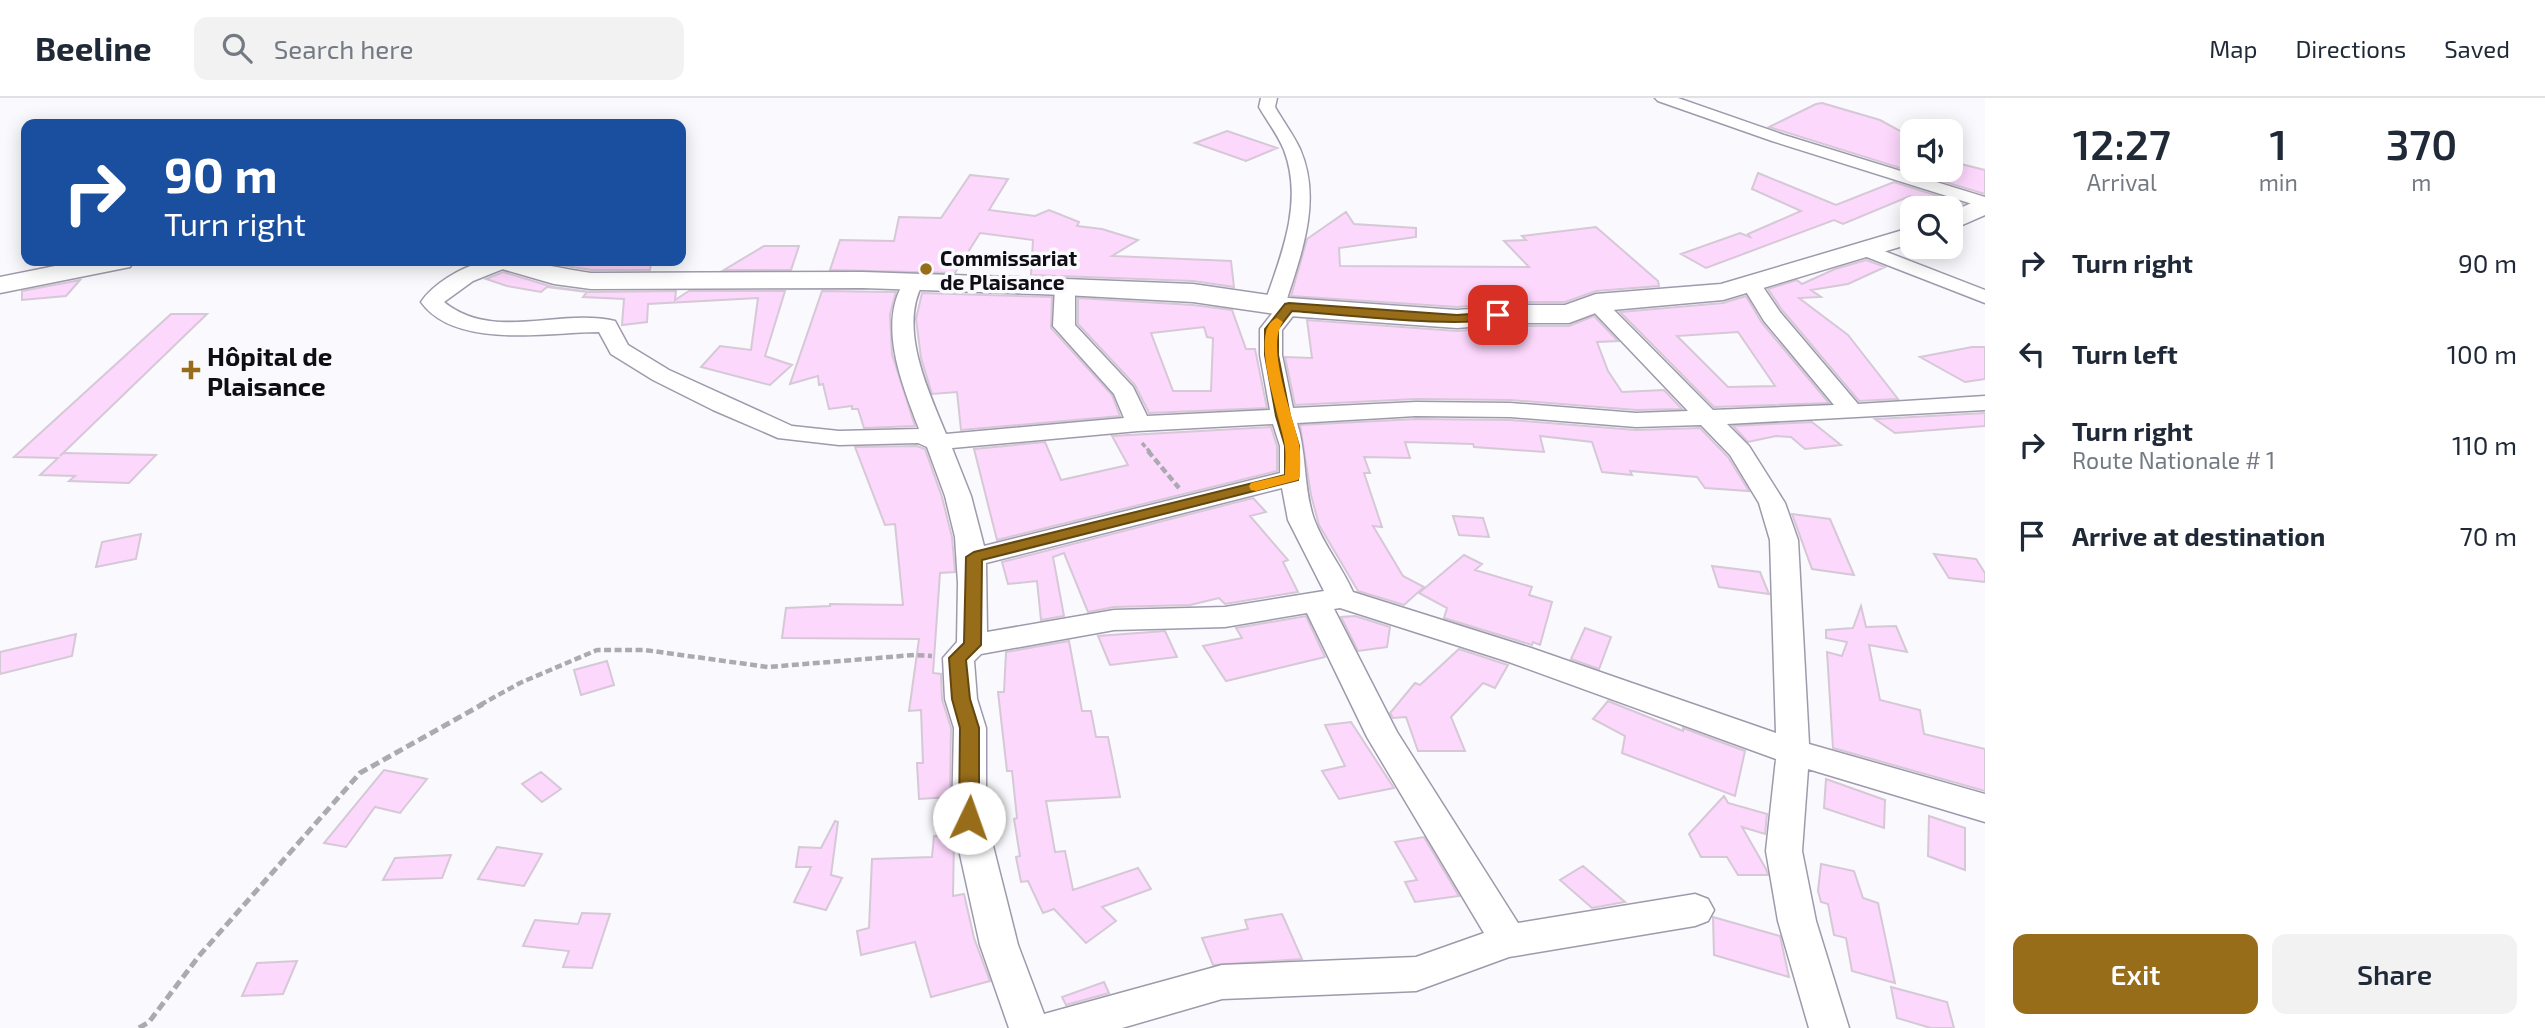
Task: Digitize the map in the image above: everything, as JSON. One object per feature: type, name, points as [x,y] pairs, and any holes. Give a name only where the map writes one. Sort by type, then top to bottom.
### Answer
[{"type":"main road","points":[[1963,216],[1985,204]]},
{"type":"main road","points":[[522,266],[554,276],[591,281],[765,279],[1065,287],[1193,293],[1282,306],[1457,318],[1569,314],[1596,303],[1723,292],[1900,239]]},
{"type":"main road","points":[[0,285],[95,266]]},
{"type":"street","points":[[1269,98],[1267,107],[1293,151],[1301,183],[1301,224],[1282,306],[1271,329],[1272,355],[1283,416],[1292,446],[1293,477],[1301,520],[1331,572],[1329,601],[1383,737],[1509,941]]},
{"type":"street","points":[[1663,98],[1985,204]]},
{"type":"street","points":[[1698,111],[1716,103]]},
{"type":"street","points":[[1866,250],[1985,297]]},
{"type":"street","points":[[484,266],[445,289],[431,302],[456,321],[505,328],[567,324],[607,326],[619,349],[661,375],[721,405],[787,433],[839,439],[920,436],[936,442],[1134,424],[1416,409],[1510,410],[1636,420],[1852,412],[1985,403]]},
{"type":"street","points":[[913,283],[904,299],[908,356],[965,519],[974,557],[961,699],[970,728],[969,818],[999,945],[1029,1028]]},
{"type":"street","points":[[1752,285],[1772,316],[1852,412]]},
{"type":"street","points":[[1065,287],[1063,326],[1125,392],[1134,424]]},
{"type":"street","points":[[1596,303],[1740,451],[1772,503],[1784,540],[1793,752],[1784,851],[1797,922],[1829,1028]]},
{"type":"street","points":[[974,557],[1293,477]]},
{"type":"street","points":[[965,652],[1114,620],[1225,617],[1329,601],[1520,655],[1793,752],[1985,808]]},
{"type":"street","points":[[1056,1028],[1222,982],[1416,974],[1509,941],[1695,910]]},
{"type":"path","points":[[1134,424],[1149,455],[1192,502]]},
{"type":"path","points":[[139,1028],[149,1022],[199,956],[360,773],[520,683],[597,650],[645,650],[768,667],[965,652]]},
{"type":"building","points":[[1822,103],[1880,120],[1900,131],[1900,168],[1769,127]]},
{"type":"building","points":[[1227,131],[1277,148],[1246,161],[1195,143]]},
{"type":"building","points":[[1963,164],[1985,170],[1985,194],[1945,182],[1963,182]]},
{"type":"building","points":[[1758,173],[1836,205],[1894,182],[1938,196],[1900,196],[1900,200],[1843,224],[1834,220],[1706,268],[1681,254],[1740,233],[1750,237],[1748,234],[1801,211],[1752,189]]},
{"type":"building","points":[[970,175],[1008,179],[989,210],[1035,216],[1049,210],[1079,222],[1077,226],[1102,229],[1138,240],[1112,256],[1231,261],[1234,287],[1193,281],[1031,275],[1033,240],[980,233],[955,273],[830,270],[840,240],[894,241],[899,217],[941,218]]},
{"type":"building","points":[[1346,212],[1354,224],[1416,228],[1416,237],[1339,248],[1340,266],[1529,267],[1504,241],[1526,240],[1522,236],[1596,227],[1658,281],[1659,286],[1596,291],[1565,302],[1519,302],[1457,307],[1291,296],[1307,239]]},
{"type":"building","points":[[764,246],[799,246],[791,270],[724,270]]},
{"type":"building","points":[[1866,260],[1885,267],[1848,284],[1811,290],[1821,297],[1799,298],[1848,335],[1898,399],[1859,401],[1782,310],[1768,289],[1797,280],[1802,284],[1835,269]]},
{"type":"building","points":[[566,266],[650,266],[650,270],[591,270]]},
{"type":"building","points":[[503,272],[553,287],[591,292],[676,291],[675,300],[689,291],[785,291],[765,356],[792,365],[770,385],[701,367],[720,346],[751,350],[758,298],[648,304],[647,322],[622,325],[624,299],[583,297],[587,292],[547,287],[541,292],[486,279]]},
{"type":"building","points":[[80,280],[66,296],[22,300],[22,291]]},
{"type":"building","points":[[822,291],[896,292],[890,314],[892,354],[915,426],[864,428],[858,409],[852,409],[852,406],[829,409],[823,384],[819,385],[818,376],[790,384]]},
{"type":"building","points":[[922,293],[1052,297],[1051,328],[1112,395],[1120,416],[961,430],[957,392],[932,394],[921,358],[916,319]]},
{"type":"building","points":[[1746,296],[1762,323],[1829,403],[1714,407],[1620,312],[1723,303]],"holes":[[[1738,332],[1775,386],[1728,387],[1677,336]]]},
{"type":"building","points":[[1078,298],[1232,310],[1246,349],[1255,349],[1267,408],[1149,413],[1135,385],[1078,324]],"holes":[[[1204,327],[1207,337],[1213,338],[1211,391],[1173,391],[1151,333]]]},
{"type":"building","points":[[171,314],[207,314],[63,453],[156,455],[129,483],[69,481],[75,476],[40,475],[58,458],[14,457]]},
{"type":"building","points":[[1594,316],[1618,341],[1597,342],[1608,371],[1622,392],[1664,390],[1682,409],[1636,410],[1510,400],[1416,399],[1295,405],[1285,357],[1312,358],[1307,320],[1457,331],[1519,326],[1569,326]]},
{"type":"building","points":[[1985,347],[1985,379],[1965,382],[1920,357]]},
{"type":"building","points":[[1985,413],[1985,426],[1895,433],[1875,419]]},
{"type":"building","points":[[1416,419],[1510,420],[1636,430],[1700,428],[1728,457],[1749,491],[1705,488],[1697,477],[1630,471],[1632,475],[1602,472],[1592,442],[1540,436],[1544,452],[1474,447],[1473,444],[1405,442],[1410,458],[1364,457],[1370,473],[1364,473],[1382,527],[1373,526],[1403,576],[1424,587],[1404,605],[1358,591],[1319,525],[1311,495],[1300,425]]},
{"type":"building","points":[[1812,422],[1841,445],[1805,449],[1791,437],[1776,436],[1748,442],[1733,426]]},
{"type":"building","points":[[1271,427],[1277,446],[1277,471],[997,540],[974,449],[1045,442],[1061,480],[1128,465],[1112,436]]},
{"type":"building","points":[[917,446],[925,449],[942,497],[952,537],[955,572],[940,573],[933,673],[941,674],[942,699],[951,728],[950,797],[919,799],[917,763],[923,763],[921,710],[909,711],[919,639],[782,638],[786,608],[830,604],[903,605],[895,524],[885,525],[855,447]]},
{"type":"building","points":[[1253,498],[1266,512],[1250,516],[1288,560],[1283,562],[1298,592],[1225,604],[1219,598],[1190,605],[1114,607],[1088,612],[1064,553],[1053,557],[1064,616],[1041,620],[1037,581],[1008,584],[1002,562]]},
{"type":"building","points":[[1792,514],[1830,519],[1854,575],[1812,569]]},
{"type":"building","points":[[1453,516],[1483,518],[1489,537],[1459,535]]},
{"type":"building","points":[[141,534],[136,559],[96,567],[102,542]]},
{"type":"building","points":[[1934,554],[1976,559],[1985,573],[1985,582],[1949,578]]},
{"type":"building","points":[[1464,555],[1482,564],[1475,570],[1532,587],[1529,595],[1552,602],[1540,645],[1533,642],[1532,645],[1444,618],[1447,608],[1419,593]]},
{"type":"building","points":[[1712,566],[1760,572],[1769,594],[1719,587]]},
{"type":"building","points":[[1861,606],[1866,627],[1896,626],[1907,652],[1869,645],[1880,700],[1920,710],[1924,734],[1985,749],[1985,791],[1833,748],[1827,652],[1842,656],[1847,642],[1826,638],[1826,630],[1853,628]]},
{"type":"building","points":[[1306,616],[1325,657],[1226,681],[1203,646],[1242,638],[1236,628]]},
{"type":"building","points":[[1355,616],[1390,627],[1387,647],[1358,651],[1341,617]]},
{"type":"building","points":[[1585,628],[1611,637],[1599,669],[1571,659]]},
{"type":"building","points":[[1165,631],[1177,657],[1110,665],[1098,636]]},
{"type":"building","points":[[76,634],[72,656],[0,674],[0,652]]},
{"type":"building","points":[[1069,641],[1082,711],[1091,711],[1096,737],[1108,737],[1120,797],[1046,801],[1055,852],[1065,851],[1073,890],[1138,868],[1151,889],[1102,907],[1116,921],[1086,943],[1054,909],[1043,913],[1028,881],[1021,882],[1016,857],[1020,856],[1014,819],[1017,818],[1012,771],[1007,771],[998,692],[1004,692],[1006,652]]},
{"type":"building","points":[[1459,649],[1508,665],[1495,688],[1483,683],[1451,717],[1465,751],[1418,751],[1406,717],[1393,718],[1390,713],[1415,683],[1420,685]]},
{"type":"building","points":[[607,661],[614,685],[581,695],[574,670]]},
{"type":"building","points":[[1608,701],[1683,731],[1683,728],[1745,751],[1735,796],[1622,753],[1625,736],[1593,719]]},
{"type":"building","points":[[1351,722],[1394,788],[1339,799],[1322,771],[1345,766],[1325,725]]},
{"type":"building","points":[[384,770],[427,779],[400,813],[375,807],[346,847],[324,843]]},
{"type":"building","points":[[541,772],[561,789],[542,802],[522,784]]},
{"type":"building","points":[[1826,779],[1885,800],[1884,828],[1824,808]]},
{"type":"building","points":[[1724,796],[1728,803],[1767,814],[1765,834],[1742,827],[1768,875],[1738,875],[1727,857],[1701,857],[1689,834]]},
{"type":"building","points":[[1929,816],[1965,828],[1965,870],[1928,856]]},
{"type":"building","points":[[835,821],[838,822],[831,875],[842,878],[826,910],[794,902],[811,867],[796,867],[799,847],[821,848]]},
{"type":"building","points":[[934,836],[954,837],[953,896],[964,894],[974,938],[990,981],[931,997],[915,942],[861,955],[857,931],[869,928],[872,859],[932,857]]},
{"type":"building","points":[[1424,837],[1459,896],[1415,902],[1405,882],[1417,880],[1395,842]]},
{"type":"building","points":[[497,847],[542,854],[524,886],[478,879]]},
{"type":"building","points":[[451,855],[442,878],[383,880],[395,858]]},
{"type":"building","points":[[1821,864],[1854,871],[1863,898],[1878,903],[1895,983],[1852,971],[1846,938],[1834,935],[1828,904],[1821,902],[1818,891]]},
{"type":"building","points":[[1583,866],[1625,902],[1592,908],[1560,880]]},
{"type":"building","points":[[582,913],[610,914],[592,968],[563,967],[569,951],[523,946],[535,920],[578,924]]},
{"type":"building","points":[[1282,914],[1302,959],[1213,965],[1202,938],[1248,929],[1245,920]]},
{"type":"building","points":[[1713,917],[1780,936],[1789,977],[1714,955]]},
{"type":"building","points":[[297,961],[283,994],[242,996],[257,963]]},
{"type":"building","points":[[1104,982],[1109,993],[1066,1005],[1062,997]]},
{"type":"building","points":[[1891,987],[1947,1002],[1954,1028],[1931,1028],[1897,1018]]},
{"type":"slow traffic","points":[[1256,486],[1293,477],[1292,446],[1283,416],[1272,355],[1271,329],[1277,322]]},
{"type":"place","name":"Commissariat de Plaisance","points":[[926,269]]},
{"type":"place","name":"Hôpital de Plaisance","points":[[191,370]]},
{"type":"route","points":[[969,818],[970,728],[961,699],[958,658],[972,645],[974,557],[1293,477],[1292,446],[1283,416],[1272,355],[1271,329],[1289,307],[1457,318],[1498,315]]}]
